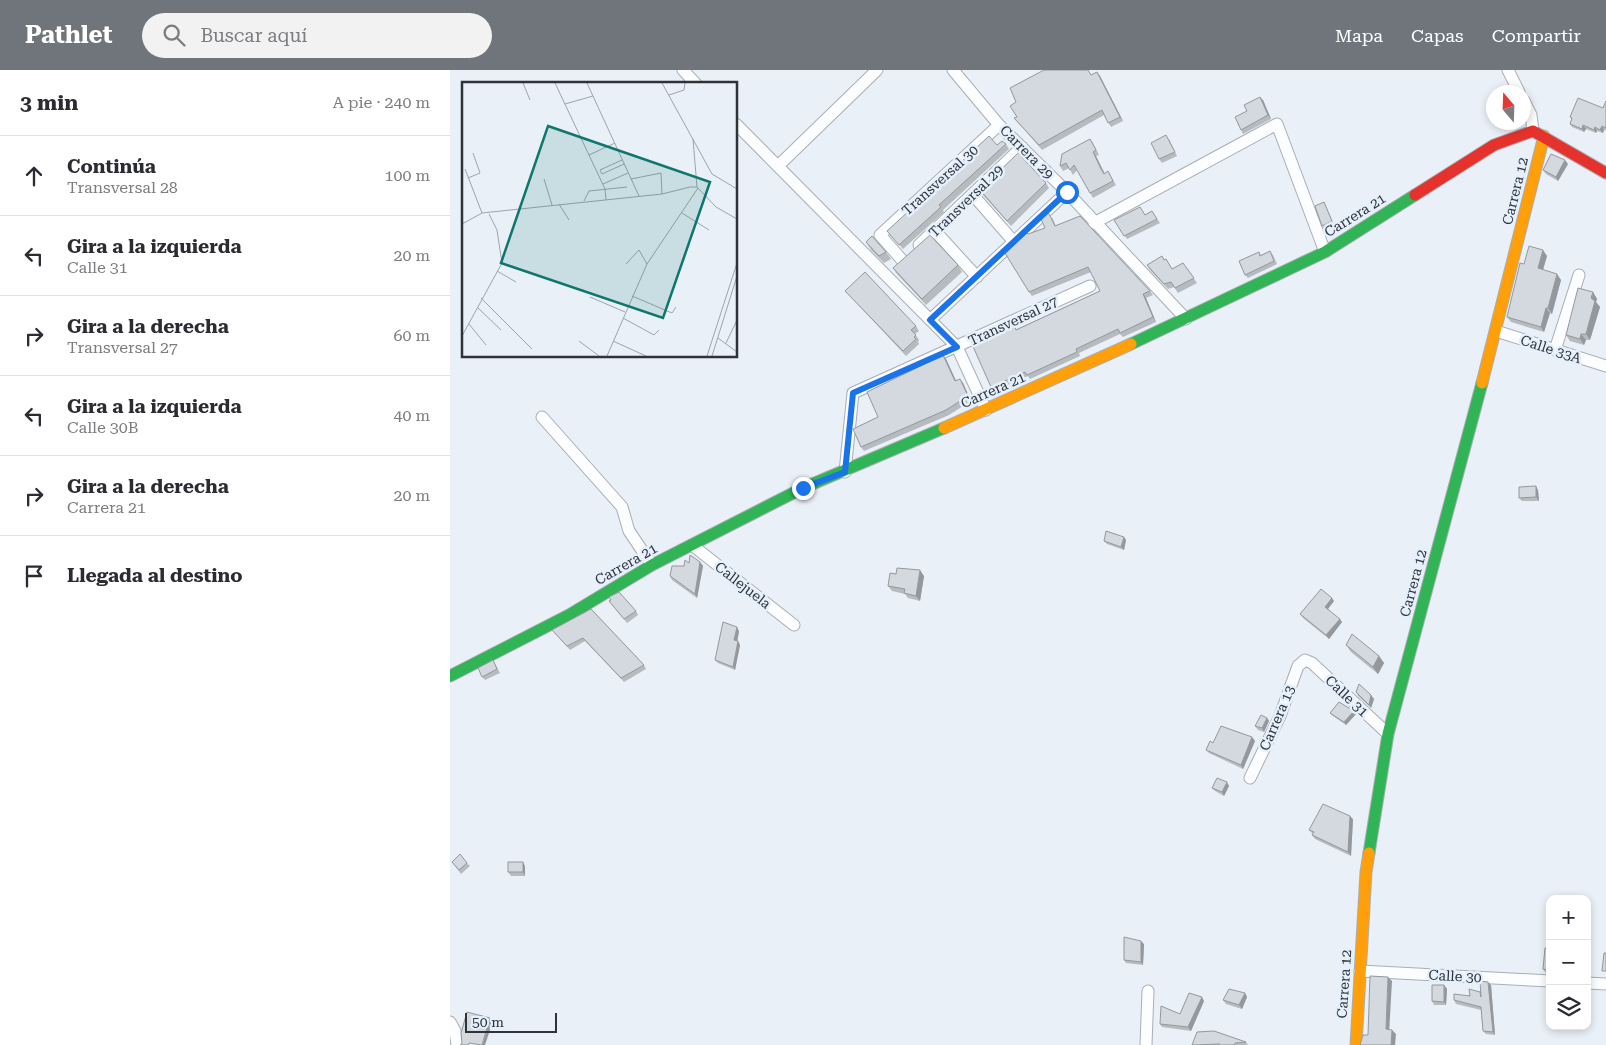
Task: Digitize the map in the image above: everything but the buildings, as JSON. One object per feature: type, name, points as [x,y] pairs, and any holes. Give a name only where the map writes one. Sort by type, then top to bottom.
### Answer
[{"type":"street","points":[[683,70],[694,82]]},
{"type":"street","points":[[778,166],[878,70]]},
{"type":"street","name":"Carrera 29","points":[[953,70],[999,125],[1067,192],[1186,319]]},
{"type":"street","points":[[1508,70],[1516,85]]},
{"type":"street","points":[[1531,115],[1538,134],[1606,174]]},
{"type":"street","points":[[1094,223],[1277,124],[1324,252]]},
{"type":"street","name":"Transversal 30","points":[[902,260],[880,234],[999,125]]},
{"type":"street","points":[[738,126],[957,347],[986,410]]},
{"type":"street","name":"Carrera 21","points":[[450,676],[569,615],[652,566],[803,488],[845,472],[986,410],[1186,319],[1324,252],[1494,145],[1538,134]]},
{"type":"street","name":"Carrera 12","points":[[1356,1045],[1366,872],[1388,734],[1496,331],[1538,134]]},
{"type":"street","name":"Transversal 29","points":[[886,274],[935,231],[1022,147]]},
{"type":"street","points":[[930,320],[1067,192]]},
{"type":"street","points":[[973,195],[1014,242]]},
{"type":"street","points":[[935,231],[977,277]]},
{"type":"street","points":[[1555,350],[1579,275]]},
{"type":"street","name":"Transversal 27","points":[[845,472],[853,393],[1090,286]]},
{"type":"street","name":"Calle 33A","points":[[1496,331],[1606,366]]},
{"type":"street","points":[[542,417],[622,506],[629,531],[652,566]]},
{"type":"street","name":"Callejuela","points":[[692,545],[794,625]]},
{"type":"street","name":"Calle 31","points":[[1305,660],[1312,663],[1388,734]]},
{"type":"street","name":"Carrera 13","points":[[1250,778],[1280,716],[1298,666],[1305,660]]},
{"type":"street","name":"Calle 30","points":[[1360,971],[1546,981]]},
{"type":"street","points":[[1591,983],[1606,984]]},
{"type":"street","points":[[1146,1045],[1148,990]]},
{"type":"street","points":[[450,1022],[455,1031],[457,1045]]},
{"type":"traffic: fast","points":[[1131,344],[1325,252],[1415,195]]},
{"type":"traffic: fast","points":[[1369,853],[1388,734],[1482,383]]},
{"type":"traffic: fast","points":[[450,676],[569,615],[652,565],[803,488],[944,428]]},
{"type":"traffic: slow","points":[[1482,383],[1544,136]]},
{"type":"traffic: slow","points":[[944,428],[1131,344]]},
{"type":"traffic: slow","points":[[1356,1045],[1366,872],[1369,853]]},
{"type":"traffic: jam","points":[[1415,195],[1494,145],[1533,131],[1606,173]]},
{"type":"route","points":[[803,488],[845,472],[853,393],[957,347],[930,320],[1067,192]]}]
